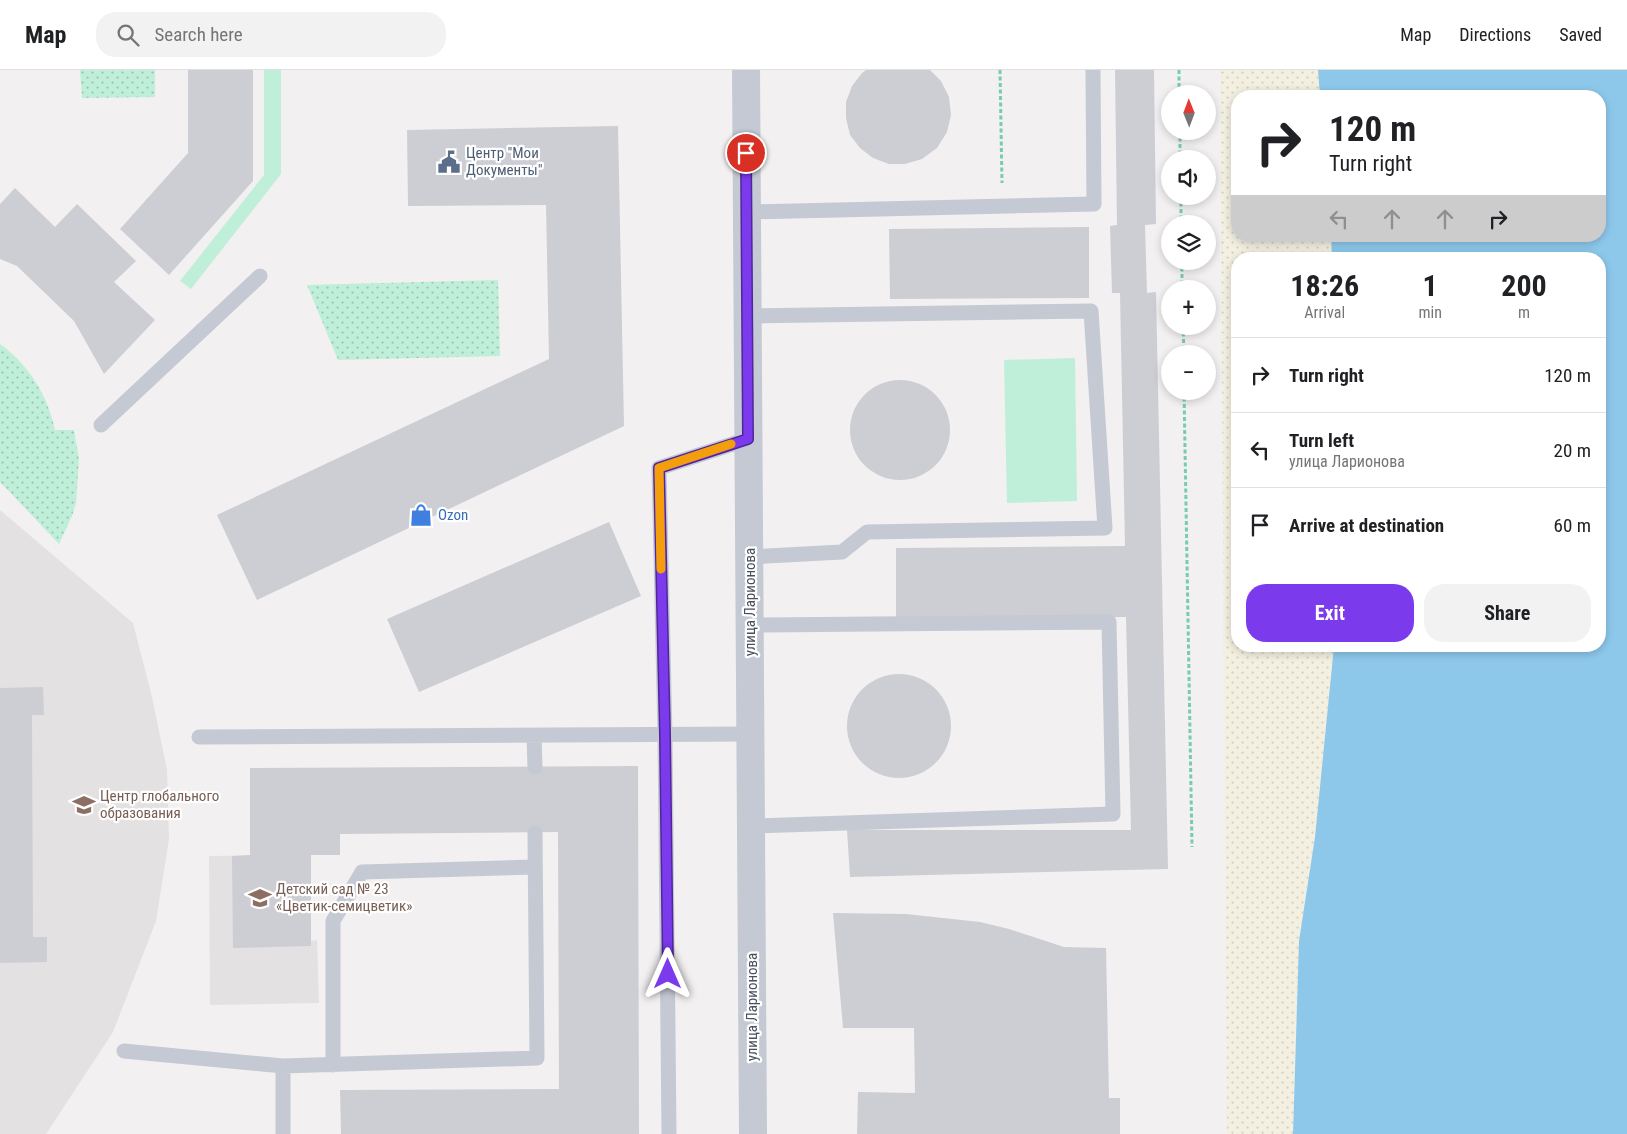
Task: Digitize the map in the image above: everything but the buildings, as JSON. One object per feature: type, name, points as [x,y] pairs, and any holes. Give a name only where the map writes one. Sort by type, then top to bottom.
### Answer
[{"type":"street","name":"улица Ларионова","points":[[746,70],[753,1134]]},
{"type":"lane","points":[[747,212],[1094,204],[1093,70]]},
{"type":"lane","points":[[102,425],[260,276]]},
{"type":"lane","points":[[748,316],[1091,311],[1105,528],[867,532],[842,552],[749,557]]},
{"type":"lane","points":[[669,1134],[665,735],[659,468],[748,439]]},
{"type":"lane","points":[[750,625],[1109,622],[1113,814],[751,826]]},
{"type":"lane","points":[[199,737],[750,734]]},
{"type":"lane","points":[[534,736],[535,767]]},
{"type":"lane","points":[[124,1051],[283,1066],[537,1058],[535,833]]},
{"type":"lane","points":[[333,1065],[333,921],[362,872],[535,867]]},
{"type":"lane","points":[[283,1066],[283,1134]]},
{"type":"path","points":[[1000,70],[1002,206]]},
{"type":"path","points":[[1178,70],[1179,85]]},
{"type":"path","points":[[1184,400],[1192,847]]},
{"type":"shaded area","name":"Центр глобального образования","points":[[0,510],[133,623],[152,697],[167,770],[169,839],[156,921],[113,1032],[46,1134],[0,1134]]},
{"type":"shaded area","name":"Детский сад № 23 «Цветик-семицветик»","points":[[311,855],[311,941],[317,940],[319,1003],[210,1005],[209,856]]},
{"type":"green space","points":[[80,70],[155,70],[155,97],[82,98]]},
{"type":"green space","points":[[264,70],[281,70],[281,174],[191,289],[180,281],[264,175]]},
{"type":"green space","points":[[498,280],[500,356],[338,360],[307,285]]},
{"type":"green space","points":[[0,344],[20,362],[36,382],[48,405],[55,430],[74,430],[79,459],[76,503],[59,544],[0,482]]},
{"type":"green space","points":[[1075,358],[1077,501],[1007,503],[1004,360]]},
{"type":"sand","points":[[1220,70],[1318,70],[1320,90],[1231,90],[1231,242],[1331,242],[1332,252],[1231,252],[1231,652],[1333,652],[1315,837],[1299,941],[1293,1134],[1227,1134]]},
{"type":"water","points":[[1318,70],[1627,70],[1627,1134],[1293,1134],[1299,941],[1315,837],[1333,652],[1606,652],[1606,252],[1332,252],[1331,242],[1606,242],[1606,90],[1320,90]]},
{"type":"slow traffic","points":[[661,569],[659,468],[731,444]]},
{"type":"place","name":"Центр \"Мои Документы\"","points":[[449,162]]},
{"type":"place","name":"Ozon","points":[[421,515]]},
{"type":"place","name":"Центр глобального образования","points":[[84,805]]},
{"type":"place","name":"Детский сад № 23 «Цветик-семицветик»","points":[[260,898]]},
{"type":"route","points":[[668,974],[659,468],[748,439],[746,153]]}]
